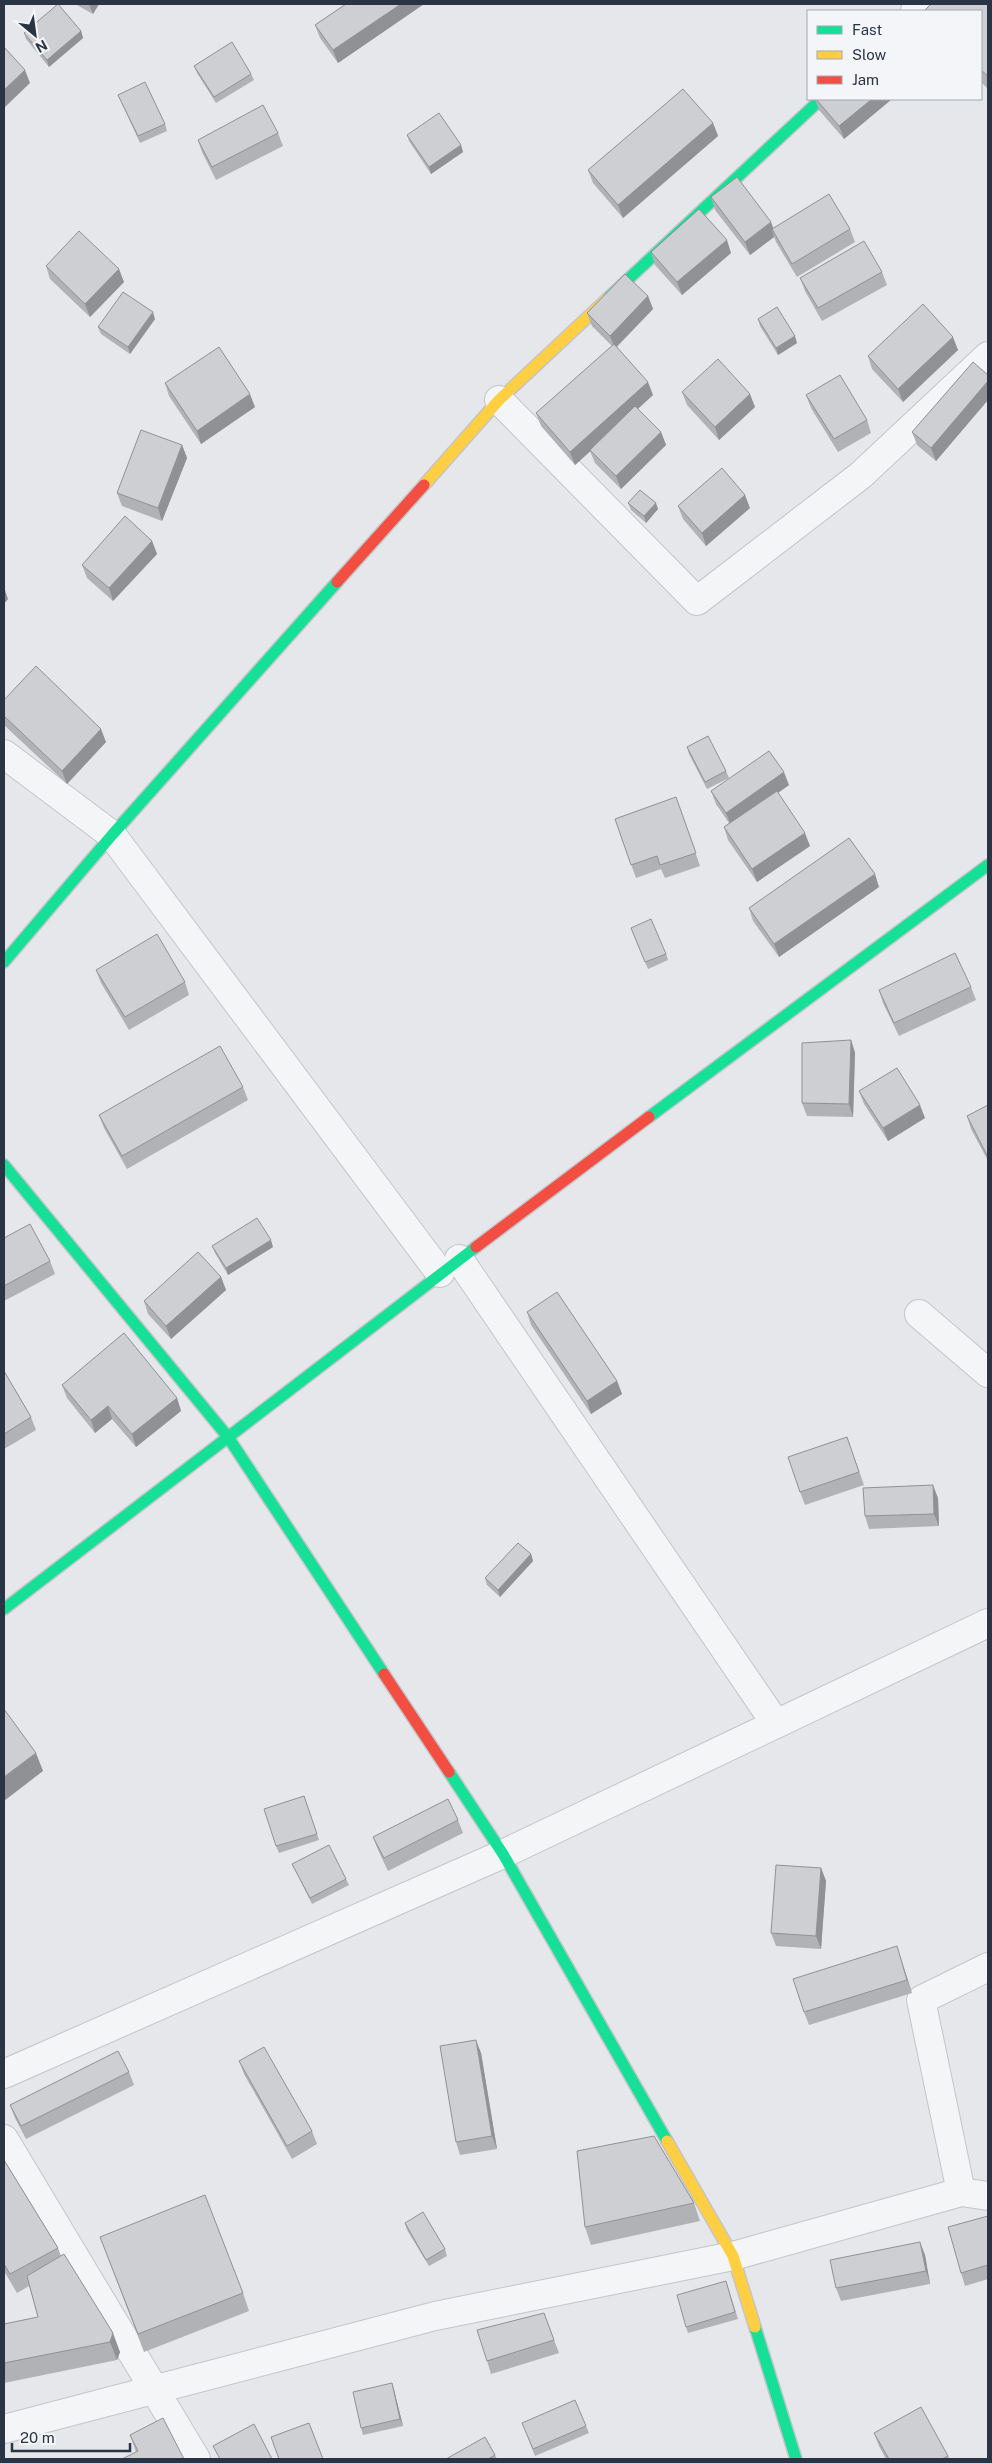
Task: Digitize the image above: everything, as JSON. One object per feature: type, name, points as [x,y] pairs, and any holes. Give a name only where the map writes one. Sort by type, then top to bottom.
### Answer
[{"type":"street","points":[[4,962],[112,835],[499,400],[820,100]]},
{"type":"street","points":[[499,400],[697,601],[861,475],[988,356]]},
{"type":"street","points":[[4,754],[112,835],[450,1266],[776,1724]]},
{"type":"street","points":[[4,1609],[450,1266],[988,865]]},
{"type":"street","points":[[4,1165],[228,1437],[503,1854],[733,2256],[796,2459]]},
{"type":"street","points":[[919,1314],[988,1373]]},
{"type":"street","points":[[4,2074],[503,1854],[988,1624]]},
{"type":"street","points":[[961,2192],[921,2000],[988,1967]]},
{"type":"street","points":[[4,2139],[196,2459]]},
{"type":"street","points":[[4,2428],[435,2316],[733,2256],[961,2192],[988,2196]]},
{"type":"building","points":[[58,4],[81,31],[47,60],[24,33]]},
{"type":"building","points":[[346,4],[401,4],[333,50],[315,25]]},
{"type":"building","points":[[931,4],[988,4],[988,76],[982,71],[982,10],[925,10]]},
{"type":"building","points":[[232,42],[251,74],[214,97],[194,66]]},
{"type":"building","points":[[4,47],[25,70],[4,90]]},
{"type":"building","points":[[145,82],[165,124],[138,136],[118,95]]},
{"type":"building","points":[[683,89],[713,123],[618,205],[588,170]]},
{"type":"building","points":[[817,100],[871,100],[839,126]]},
{"type":"building","points":[[263,105],[278,133],[212,167],[198,140]]},
{"type":"building","points":[[439,113],[461,145],[429,167],[407,135]]},
{"type":"building","points":[[737,177],[771,222],[745,242],[711,197]]},
{"type":"building","points":[[829,194],[850,229],[792,264],[772,229]]},
{"type":"building","points":[[699,209],[727,240],[677,282],[651,252]]},
{"type":"building","points":[[79,231],[119,269],[85,304],[46,266]]},
{"type":"building","points":[[864,241],[882,272],[818,308],[800,278]]},
{"type":"building","points":[[625,274],[648,296],[610,336],[587,313]]},
{"type":"building","points":[[123,292],[153,312],[128,347],[98,327]]},
{"type":"building","points":[[923,304],[953,337],[898,389],[868,356]]},
{"type":"building","points":[[777,307],[795,336],[776,348],[758,319]]},
{"type":"building","points":[[614,344],[648,382],[570,452],[536,413]]},
{"type":"building","points":[[219,347],[250,394],[197,431],[165,383]]},
{"type":"building","points":[[718,359],[750,394],[715,427],[682,392]]},
{"type":"building","points":[[973,362],[988,375],[988,381],[931,448],[912,432]]},
{"type":"building","points":[[840,375],[867,420],[834,439],[806,395]]},
{"type":"building","points":[[635,406],[661,432],[616,476],[590,450]]},
{"type":"building","points":[[141,430],[182,445],[158,508],[117,493]]},
{"type":"building","points":[[722,468],[745,495],[702,533],[678,506]]},
{"type":"building","points":[[640,490],[656,503],[644,516],[628,503]]},
{"type":"building","points":[[125,516],[152,541],[109,588],[82,565]]},
{"type":"building","points":[[36,666],[101,729],[62,771],[4,716],[4,700]]},
{"type":"building","points":[[708,736],[726,771],[705,782],[687,747]]},
{"type":"building","points":[[769,751],[784,772],[726,813],[711,791]]},
{"type":"building","points":[[777,791],[805,833],[752,869],[724,827]]},
{"type":"building","points":[[676,797],[696,853],[660,865],[657,856],[631,865],[615,819]]},
{"type":"building","points":[[849,838],[875,874],[774,944],[749,908]]},
{"type":"building","points":[[651,919],[666,954],[645,962],[631,928]]},
{"type":"building","points":[[157,934],[185,982],[125,1017],[96,970]]},
{"type":"building","points":[[955,953],[971,987],[894,1023],[879,990]]},
{"type":"building","points":[[851,1040],[849,1104],[802,1103],[802,1043]]},
{"type":"building","points":[[220,1046],[243,1087],[122,1156],[99,1115]]},
{"type":"building","points":[[897,1068],[920,1105],[883,1128],[859,1091]]},
{"type":"building","points":[[988,1105],[988,1157],[967,1116]]},
{"type":"building","points":[[257,1218],[271,1240],[226,1268],[212,1246]]},
{"type":"building","points":[[30,1224],[50,1261],[4,1286],[4,1238]]},
{"type":"building","points":[[198,1252],[221,1277],[166,1326],[144,1301]]},
{"type":"building","points":[[557,1292],[617,1381],[587,1401],[527,1312]]},
{"type":"building","points":[[124,1333],[177,1398],[132,1434],[108,1406],[91,1420],[62,1385]]},
{"type":"building","points":[[4,1371],[31,1417],[4,1434]]},
{"type":"building","points":[[847,1437],[859,1472],[800,1492],[788,1457]]},
{"type":"building","points":[[933,1485],[934,1514],[865,1516],[863,1488]]},
{"type":"building","points":[[518,1543],[531,1554],[498,1590],[485,1578]]},
{"type":"building","points":[[4,1709],[36,1753],[4,1777]]},
{"type":"building","points":[[304,1796],[317,1834],[276,1846],[264,1809]]},
{"type":"building","points":[[448,1799],[458,1820],[384,1858],[373,1837]]},
{"type":"building","points":[[329,1845],[346,1879],[310,1898],[292,1864]]},
{"type":"building","points":[[776,1865],[821,1868],[816,1936],[771,1933]]},
{"type":"building","points":[[897,1946],[907,1980],[804,2012],[793,1979]]},
{"type":"building","points":[[476,2040],[492,2136],[456,2142],[440,2046]]},
{"type":"building","points":[[264,2047],[312,2131],[287,2146],[239,2061]]},
{"type":"building","points":[[118,2051],[129,2072],[21,2126],[10,2105]]},
{"type":"building","points":[[654,2136],[694,2203],[585,2227],[577,2151]]},
{"type":"building","points":[[4,2160],[58,2248],[10,2274],[4,2264]]},
{"type":"building","points":[[205,2195],[243,2293],[138,2334],[100,2237]]},
{"type":"building","points":[[423,2212],[445,2249],[426,2260],[405,2223]]},
{"type":"building","points":[[988,2216],[988,2265],[961,2273],[948,2227]]},
{"type":"building","points":[[920,2242],[926,2271],[836,2288],[830,2260]]},
{"type":"building","points":[[64,2254],[113,2333],[110,2342],[4,2363],[4,2324],[38,2317],[27,2276]]},
{"type":"building","points":[[726,2281],[735,2312],[686,2327],[677,2295]]},
{"type":"building","points":[[544,2313],[554,2340],[487,2361],[477,2330]]},
{"type":"building","points":[[392,2383],[400,2419],[361,2428],[353,2392]]},
{"type":"building","points":[[575,2400],[586,2426],[533,2449],[522,2423]]},
{"type":"building","points":[[921,2407],[948,2456],[942,2459],[889,2459],[874,2433]]},
{"type":"building","points":[[163,2418],[184,2459],[122,2459],[138,2451],[130,2435]]},
{"type":"building","points":[[309,2423],[323,2459],[279,2459],[271,2437]]},
{"type":"building","points":[[254,2424],[272,2459],[220,2459],[213,2446]]},
{"type":"building","points":[[485,2437],[495,2455],[488,2459],[446,2459]]},
{"type":"traffic: fast","points":[[607,299],[820,100]]},
{"type":"traffic: fast","points":[[4,962],[112,835],[337,582]]},
{"type":"traffic: fast","points":[[649,1117],[988,865]]},
{"type":"traffic: fast","points":[[4,1165],[228,1437],[384,1674]]},
{"type":"traffic: fast","points":[[4,1609],[476,1247]]},
{"type":"traffic: fast","points":[[449,1772],[503,1854],[667,2141]]},
{"type":"traffic: fast","points":[[755,2327],[796,2459]]},
{"type":"traffic: slow","points":[[424,485],[499,400],[607,299]]},
{"type":"traffic: slow","points":[[667,2141],[733,2256],[755,2327]]},
{"type":"traffic: jam","points":[[337,582],[424,485]]},
{"type":"traffic: jam","points":[[476,1247],[649,1117]]},
{"type":"traffic: jam","points":[[384,1674],[449,1772]]}]
